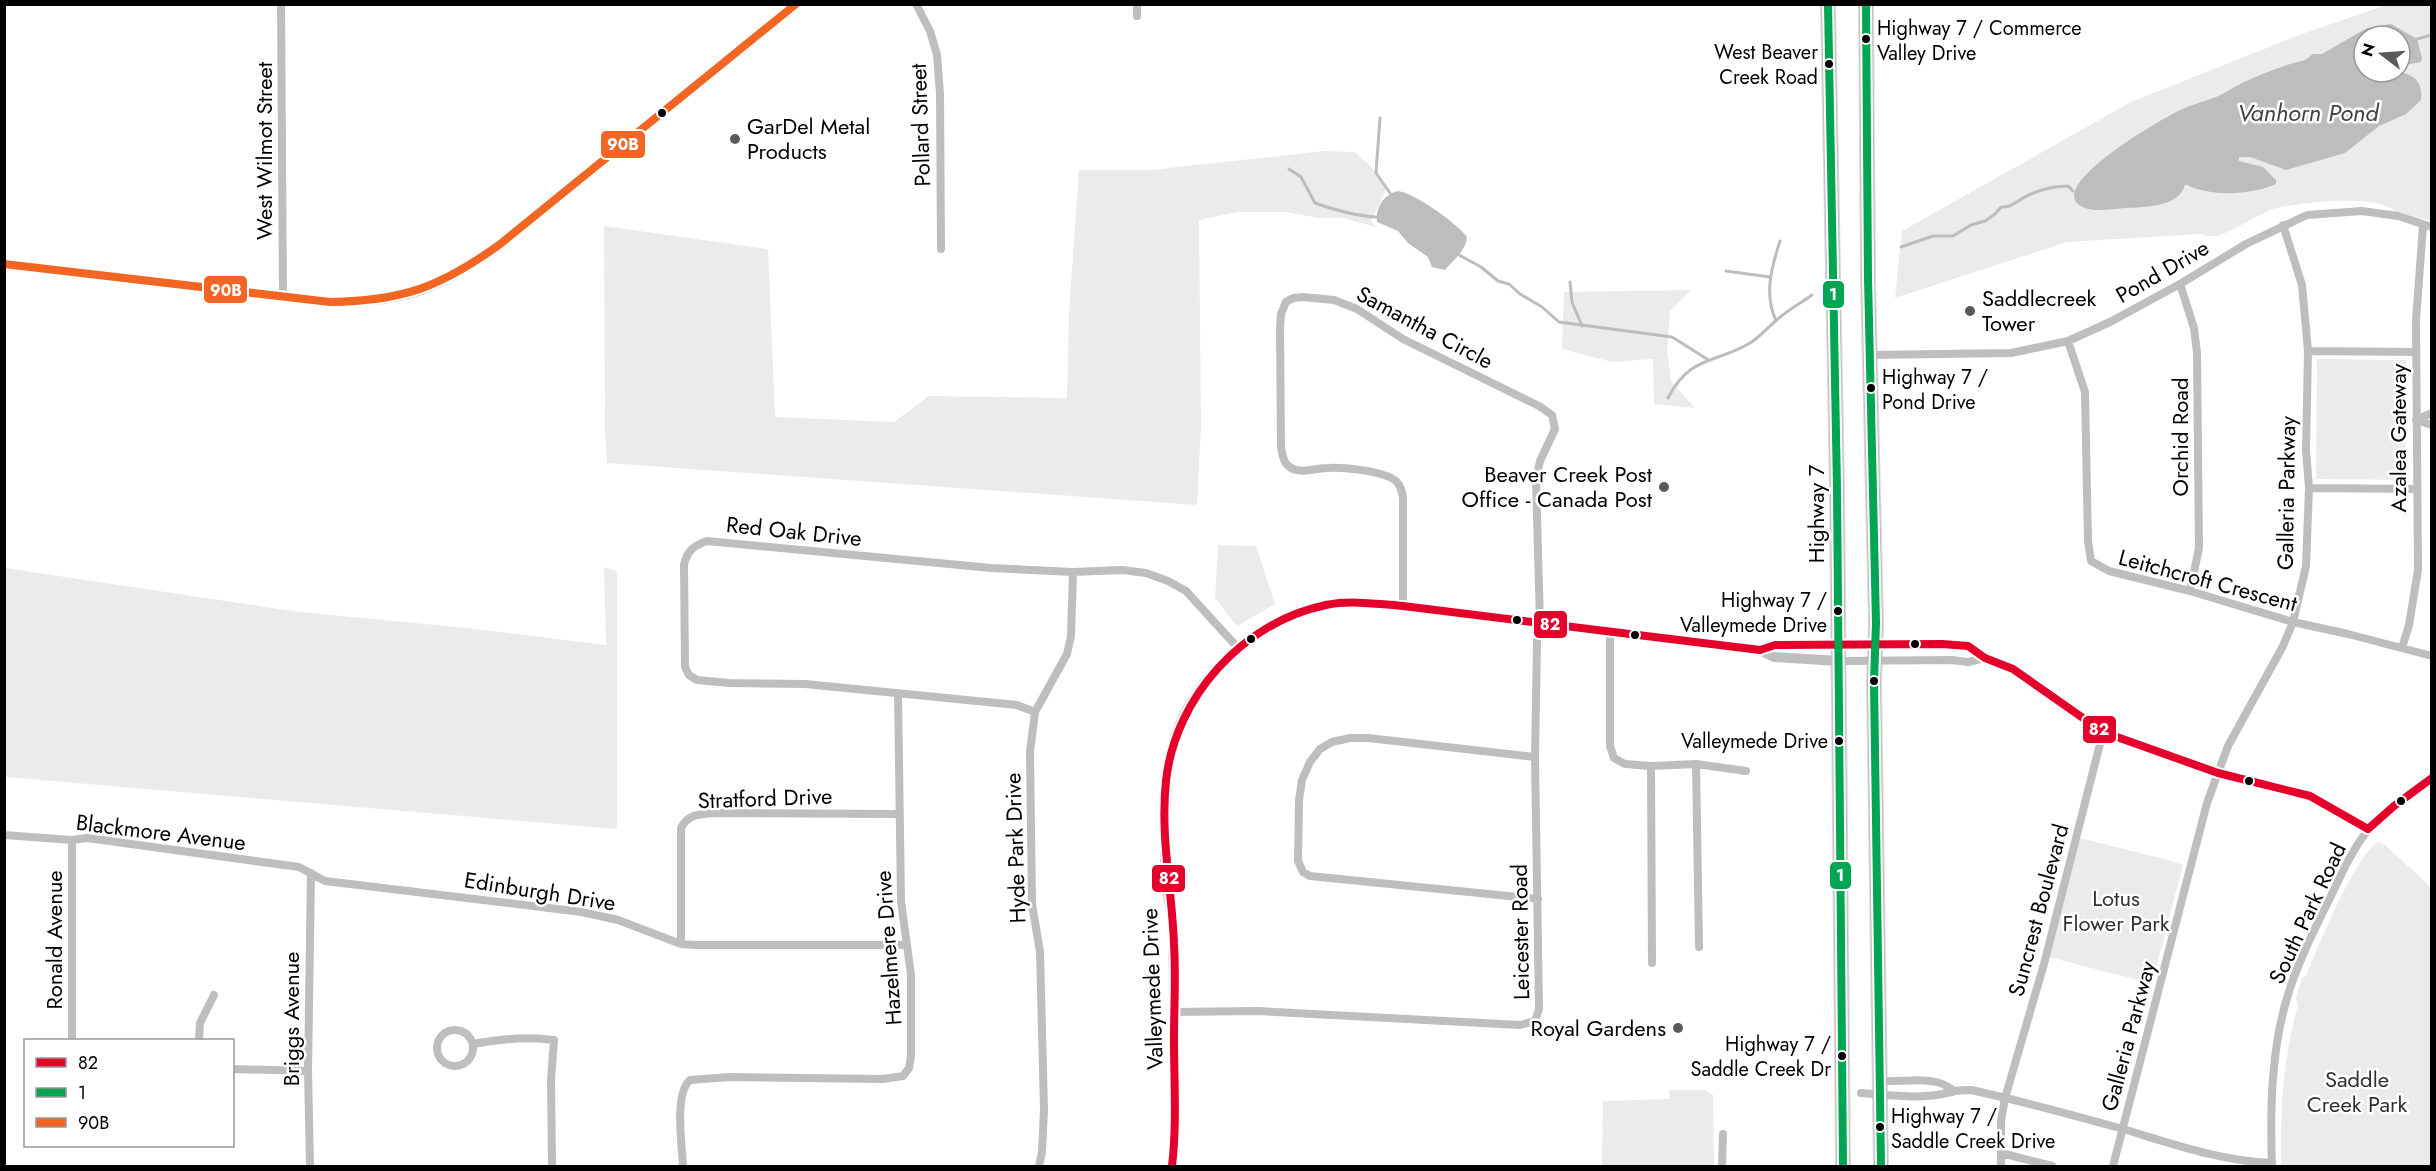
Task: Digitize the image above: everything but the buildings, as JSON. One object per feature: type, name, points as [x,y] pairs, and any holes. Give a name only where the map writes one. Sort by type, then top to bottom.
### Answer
[{"type":"main road","name":"Highway 7","points":[[1828,4],[1839,661],[1843,1167]]},
{"type":"main road","points":[[1866,4],[1881,1167]]},
{"type":"street","name":"West Wilmot Street","points":[[281,4],[283,298]]},
{"type":"street","points":[[4,264],[283,298],[367,302],[420,292],[456,275],[499,245],[797,4]]},
{"type":"street","name":"Pollard Street","points":[[916,4],[930,31],[937,55],[940,94],[941,249]]},
{"type":"street","points":[[1137,4],[1137,16]]},
{"type":"street","name":"Pond Drive","points":[[1869,355],[2011,353],[2068,341],[2110,322],[2180,285],[2207,266],[2283,225],[2307,215],[2362,211],[2398,216],[2427,226]]},
{"type":"street","name":"Galleria Parkway","points":[[2113,1167],[2206,803],[2228,746],[2283,646],[2293,622],[2306,566],[2309,488],[2306,450],[2308,351],[2302,285],[2283,225]]},
{"type":"street","name":"Azalea Gateway","points":[[2402,648],[2409,625],[2418,570],[2416,320],[2427,226]]},
{"type":"street","name":"Orchid Road","points":[[2180,285],[2194,328],[2197,353],[2199,548],[2190,591]]},
{"type":"street","name":"Samantha Circle","points":[[1403,606],[1402,498],[1401,488],[1397,482],[1384,475],[1341,468],[1300,471],[1287,465],[1283,459],[1280,328],[1281,314],[1286,302],[1293,298],[1303,297],[1345,304],[1403,339],[1539,406],[1552,415],[1555,429],[1540,461],[1536,479],[1540,624]]},
{"type":"street","name":"Leitchcroft Crescent","points":[[2068,341],[2085,392],[2088,541],[2091,561],[2109,572],[2190,591],[2293,622],[2432,656]]},
{"type":"street","points":[[2308,351],[2416,352]]},
{"type":"street","points":[[2416,420],[2432,412]]},
{"type":"street","points":[[2416,420],[2432,425]]},
{"type":"street","points":[[2309,488],[2417,489]]},
{"type":"street","name":"Red Oak Drive","points":[[1035,712],[1017,705],[805,684],[696,680],[689,675],[685,667],[684,565],[687,553],[696,545],[716,541],[991,568],[1073,572],[1122,570],[1146,573],[1186,591],[1238,648]]},
{"type":"street","name":"Hyde Park Drive","points":[[1039,1167],[1044,1109],[1041,963],[1032,904],[1030,752],[1035,712],[1067,654],[1071,636],[1073,572]]},
{"type":"street","name":"Valleymede Drive","points":[[1172,1167],[1176,1109],[1173,926],[1166,876],[1165,795],[1169,760],[1182,720],[1198,690],[1213,671],[1261,630],[1308,610],[1329,604],[1349,603],[1403,606],[1760,650],[1774,657],[1839,661]]},
{"type":"street","name":"Leicester Road","points":[[1174,1012],[1256,1011],[1505,1025],[1530,1024],[1535,1021],[1539,1009],[1535,757],[1537,642],[1540,624]]},
{"type":"street","points":[[1610,631],[1610,746],[1614,758],[1625,764],[1651,766],[1696,764],[1746,771]]},
{"type":"street","points":[[1875,644],[1968,646],[1985,658],[2019,673],[2103,732],[2218,772],[2310,796],[2368,830]]},
{"type":"street","name":"Valleymede Drive","points":[[1760,650],[1775,645],[1875,644]]},
{"type":"street","points":[[1839,661],[1952,660],[1968,662],[1985,658]]},
{"type":"street","name":"Hazelmere Drive","points":[[683,1167],[681,1101],[683,1090],[690,1080],[729,1077],[883,1079],[903,1076],[909,1068],[911,975],[901,902],[898,693]]},
{"type":"street","name":"Suncrest Boulevard","points":[[2001,1167],[2001,1122],[2006,1098],[2044,964],[2103,732]]},
{"type":"street","points":[[1535,757],[1368,738],[1332,742],[1320,749],[1310,762],[1302,780],[1299,800],[1298,861],[1303,872],[1310,876],[1538,899]]},
{"type":"street","points":[[1696,764],[1699,946]]},
{"type":"street","points":[[1651,766],[1652,963]]},
{"type":"street","name":"South Park Road","points":[[2272,1165],[2272,1107],[2278,1035],[2287,998],[2315,927],[2352,855],[2368,830],[2394,806],[2432,777]]},
{"type":"street","name":"Stratford Drive","points":[[681,944],[681,828],[684,821],[691,817],[714,813],[899,814]]},
{"type":"street","name":"Blackmore Avenue","points":[[4,835],[72,840],[87,838],[275,863],[298,867],[311,873]]},
{"type":"street","name":"Ronald Avenue","points":[[72,840],[72,1039]]},
{"type":"street","name":"Edinburgh Drive","points":[[311,873],[324,881],[582,912],[618,920],[681,944],[907,945]]},
{"type":"street","name":"Briggs Avenue","points":[[310,1167],[308,1071],[311,873]]},
{"type":"street","points":[[199,1039],[200,1023],[214,995]]},
{"type":"street","points":[[450,1031],[466,1034],[473,1044],[471,1056],[464,1064],[452,1066],[442,1060],[439,1055],[438,1044],[450,1031]]},
{"type":"street","points":[[473,1044],[523,1038],[554,1040],[551,1080],[552,1167]]},
{"type":"street","points":[[234,1069],[308,1071]]},
{"type":"street","points":[[1861,1093],[1899,1083],[1932,1080],[1943,1082],[1953,1090]]},
{"type":"street","points":[[1879,1088],[1944,1094],[1953,1090],[1971,1090],[2122,1129],[2213,1156],[2272,1165]]},
{"type":"street","points":[[1722,1167],[1723,1134]]},
{"type":"street","points":[[2001,1153],[2052,1167]]},
{"type":"green space","points":[[2386,5],[2431,5],[2431,221],[2373,203],[2337,201],[2301,204],[2274,209],[2215,236],[2201,234],[2067,242],[1895,298],[1902,231],[2131,102],[2299,35]]},
{"type":"green space","points":[[1324,151],[1355,152],[1377,173],[1387,188],[1371,221],[1376,227],[1343,218],[1319,218],[1286,212],[1237,212],[1199,220],[1201,427],[1197,505],[607,463],[604,226],[768,249],[775,417],[894,422],[929,396],[1067,398],[1069,313],[1079,170],[1150,170]]},
{"type":"green space","points":[[1691,290],[1670,311],[1667,351],[1671,381],[1695,408],[1654,404],[1653,359],[1612,362],[1562,349],[1564,292]]},
{"type":"green space","points":[[2317,359],[2406,360],[2405,480],[2316,479]]},
{"type":"green space","points":[[1218,545],[1256,546],[1275,604],[1237,626],[1215,598]]},
{"type":"green space","points":[[604,567],[617,571],[617,829],[5,777],[5,568],[300,612],[467,628],[606,645]]},
{"type":"green space","name":"Lotus Flower Park","points":[[2080,838],[2183,864],[2152,984],[2049,957]]},
{"type":"green space","name":"Saddle Creek Park","points":[[2378,842],[2386,846],[2431,887],[2431,1166],[2281,1166],[2284,1085],[2289,1045],[2298,1005],[2296,998],[2302,978],[2307,974],[2349,882],[2369,850]]},
{"type":"green space","points":[[1669,1090],[1706,1090],[1713,1095],[1714,1166],[1602,1166],[1603,1101],[1669,1099]]},
{"type":"water","name":"Vanhorn Pond","points":[[2412,36],[2417,39],[2421,62],[2412,64]]},
{"type":"water","name":"Vanhorn Pond","points":[[2352,37],[2352,84],[2412,84],[2412,77],[2421,89],[2421,100],[2406,114],[2379,126],[2345,153],[2286,170],[2250,157],[2239,157],[2239,161],[2263,167],[2276,180],[2276,184],[2266,188],[2220,193],[2185,185],[2182,192],[2169,202],[2105,210],[2085,208],[2075,199],[2077,186],[2089,172],[2129,140],[2167,117],[2267,72],[2305,60],[2313,54],[2322,54]]},
{"type":"water","points":[[1398,191],[1414,197],[1435,210],[1467,237],[1462,251],[1445,270],[1432,267],[1428,257],[1408,243],[1398,231],[1377,222],[1377,212],[1382,202],[1389,195]]},
{"type":"waterway","points":[[2417,39],[2432,35]]},
{"type":"waterway","points":[[1380,118],[1376,173],[1390,193]]},
{"type":"waterway","points":[[1289,169],[1301,177],[1315,203],[1345,212],[1376,217]]},
{"type":"waterway","points":[[1901,247],[1933,236],[1953,236],[1971,225],[1985,221],[2001,207],[2009,206],[2040,191],[2068,186],[2073,191]]},
{"type":"waterway","points":[[1776,321],[1770,301],[1770,281],[1780,241]]},
{"type":"waterway","points":[[1459,255],[1481,267],[1498,281],[1509,284],[1559,322],[1672,337],[1707,359]]},
{"type":"waterway","points":[[1726,271],[1770,277]]},
{"type":"waterway","points":[[1570,282],[1572,302],[1582,326]]},
{"type":"waterway","points":[[1668,398],[1676,384],[1694,367],[1750,343],[1812,295]]},
{"type":"transit line","name":"90B","points":[[4,264],[330,302],[379,299],[420,289],[458,271],[499,245],[796,4]]},
{"type":"transit line","name":"1","points":[[1828,4],[1837,488],[1843,1166]]},
{"type":"transit line","name":"1","points":[[1866,4],[1868,278],[1876,623],[1874,682],[1881,1166]]},
{"type":"transit line","name":"82","points":[[1172,1166],[1175,1119],[1175,968],[1164,822],[1166,781],[1172,750],[1183,720],[1199,693],[1218,668],[1241,646],[1267,628],[1296,614],[1326,605],[1374,603],[1403,606],[1760,650],[1775,645],[1942,644],[1968,646],[1985,658],[2013,669],[2103,732],[2218,773],[2310,796],[2368,829]]},
{"type":"transit line","name":"82","points":[[2368,829],[2432,778]]},
{"type":"place","name":"Highway 7 / Commerce Valley Drive","points":[[1866,39]]},
{"type":"place","name":"West Beaver Creek Road","points":[[1829,64]]},
{"type":"place","name":"GarDel Metal Products","points":[[735,139]]},
{"type":"place","name":"Saddlecreek Tower","points":[[1970,311]]},
{"type":"place","name":"Highway 7 / Pond Drive","points":[[1871,388]]},
{"type":"place","name":"Beaver Creek Post Office - Canada Post","points":[[1664,487]]},
{"type":"place","name":"Highway 7 / Valleymede Drive","points":[[1838,611]]},
{"type":"place","name":"Valleymede Drive","points":[[1839,741]]},
{"type":"place","name":"Royal Gardens","points":[[1678,1028]]},
{"type":"place","name":"Highway 7 / Saddle Creek Dr","points":[[1842,1056]]},
{"type":"place","name":"Highway 7 / Saddle Creek Drive","points":[[1880,1127]]}]
